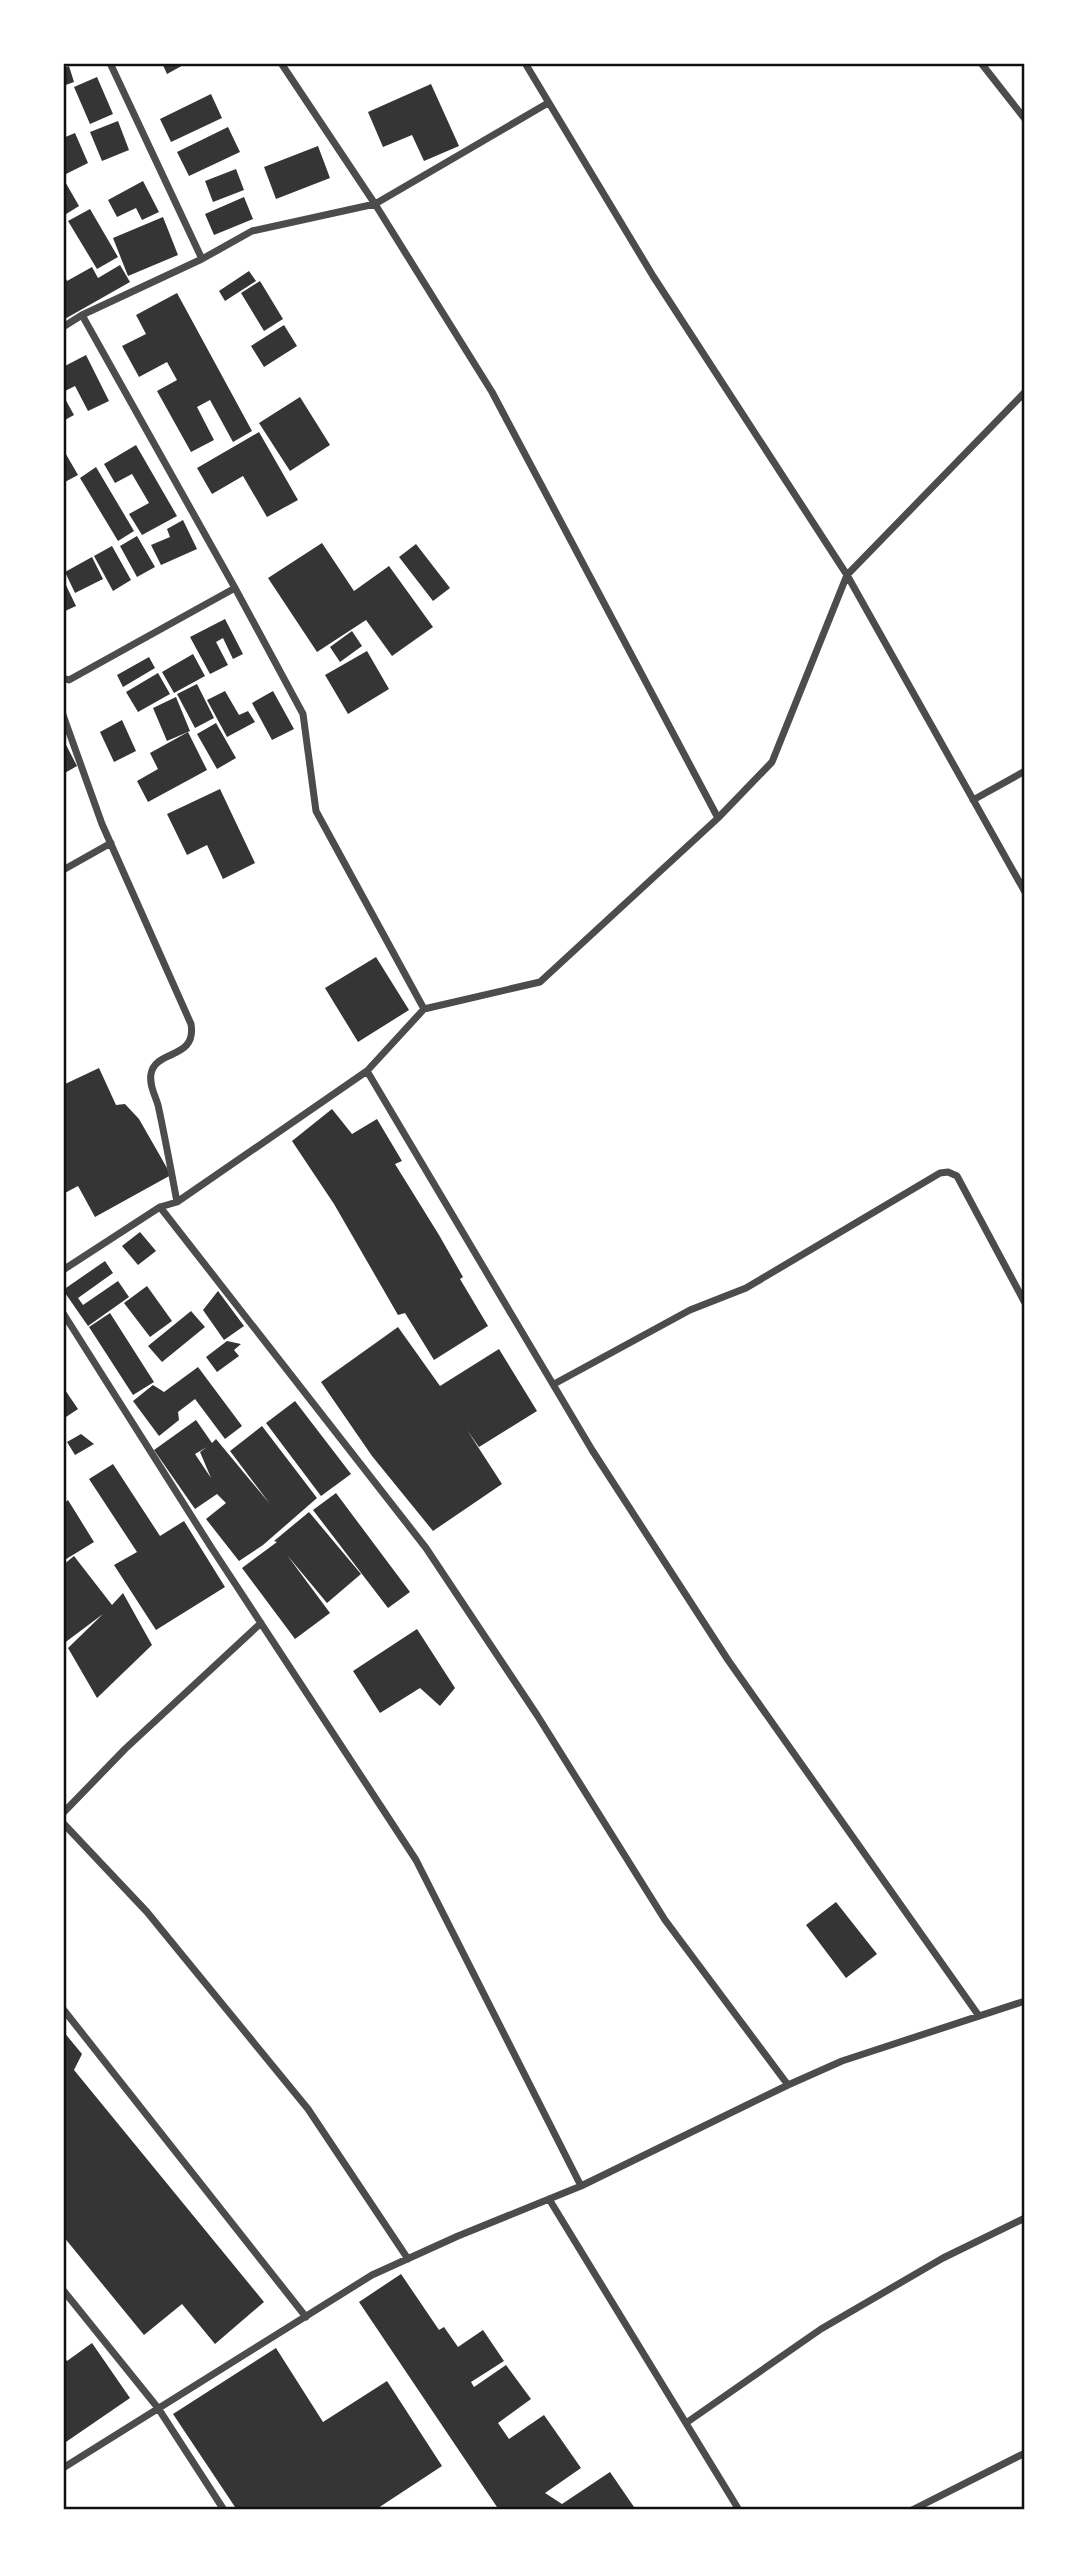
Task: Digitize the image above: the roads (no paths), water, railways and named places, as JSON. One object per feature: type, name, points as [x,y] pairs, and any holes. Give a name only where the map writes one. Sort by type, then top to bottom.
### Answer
[{"type":"street","points":[[110,63],[202,259]]},
{"type":"street","points":[[281,63],[375,204],[492,392],[718,818]]},
{"type":"street","points":[[525,63],[653,276],[847,575],[1025,892]]},
{"type":"street","points":[[981,63],[1025,119]]},
{"type":"street","points":[[63,327],[82,315],[202,259],[251,230],[375,204],[548,103]]},
{"type":"street","points":[[82,315],[303,714],[316,811],[424,1009]]},
{"type":"street","points":[[63,1270],[160,1208],[177,1202],[367,1071],[424,1009],[540,982],[718,818],[772,762],[847,575],[1025,392]]},
{"type":"street","points":[[63,678],[69,680],[235,588]]},
{"type":"street","points":[[63,715],[111,843],[191,1024],[193,1035],[188,1045],[157,1063],[151,1070],[150,1083],[157,1102],[177,1202]]},
{"type":"street","points":[[973,800],[1025,771]]},
{"type":"street","points":[[63,870],[111,843]]},
{"type":"street","points":[[367,1071],[592,1450],[728,1660],[979,2016]]},
{"type":"street","points":[[554,1384],[690,1310],[746,1288],[940,1173],[948,1172],[957,1176],[1025,1303]]},
{"type":"street","points":[[160,1208],[426,1548],[537,1715],[665,1920],[788,2085]]},
{"type":"street","points":[[63,1312],[159,1466],[416,1860],[581,2186]]},
{"type":"street","points":[[63,1813],[125,1749],[261,1623]]},
{"type":"street","points":[[63,1823],[147,1912],[282,2076],[408,2259]]},
{"type":"street","points":[[63,2468],[372,2275],[581,2186],[842,2061],[1025,2001]]},
{"type":"street","points":[[63,2009],[306,2316]]},
{"type":"street","points":[[549,2199],[739,2510]]},
{"type":"street","points":[[686,2423],[821,2329],[943,2258],[1025,2218]]},
{"type":"street","points":[[63,2290],[158,2408],[224,2510]]},
{"type":"street","points":[[912,2510],[1025,2453]]}]
